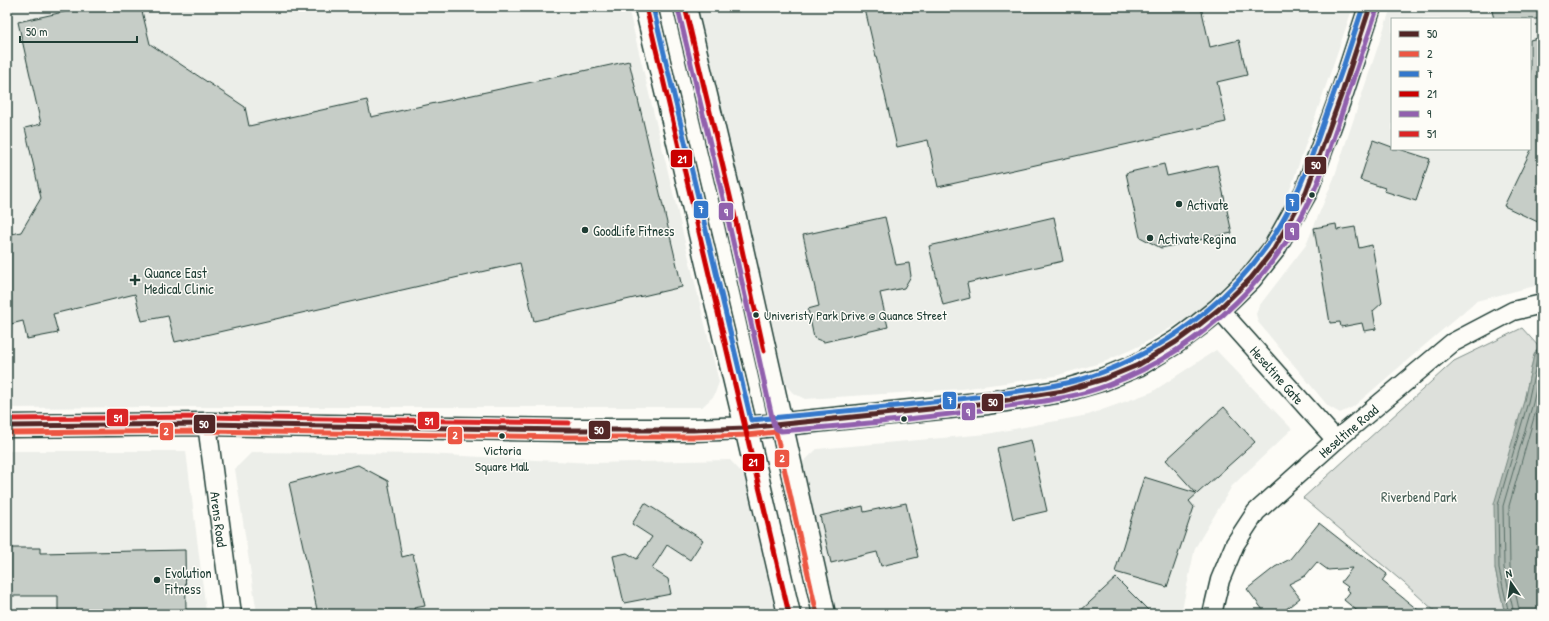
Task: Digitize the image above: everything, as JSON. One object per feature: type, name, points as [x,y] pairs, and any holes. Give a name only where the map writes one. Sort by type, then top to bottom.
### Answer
[{"type":"street","points":[[646,7],[789,614]]},
{"type":"street","points":[[685,7],[734,213],[824,614]]},
{"type":"street","points":[[7,426],[207,424],[568,430],[693,430],[746,428],[960,406],[1063,391],[1104,379],[1138,365],[1176,342],[1219,309],[1251,278],[1274,249],[1306,192],[1342,93],[1370,7]]},
{"type":"street","name":"Heseltine Road","points":[[1212,614],[1220,580],[1235,544],[1256,512],[1336,440],[1452,343],[1512,311],[1542,304]]},
{"type":"street","name":"Heseltine Gate","points":[[1219,309],[1336,440]]},
{"type":"street","name":"Arens Road","points":[[207,424],[232,614]]},
{"type":"shaded area","points":[[7,7],[628,7],[719,382],[714,396],[702,407],[7,408]]},
{"type":"shaded area","points":[[698,7],[1353,7],[1278,221],[1264,244],[1244,269],[1215,298],[1186,319],[1139,346],[1104,362],[1055,376],[961,389],[805,399],[793,393],[783,382]]},
{"type":"shaded area","points":[[1391,7],[1542,7],[1542,280],[1539,285],[1476,301],[1353,407],[1340,413],[1328,406],[1258,322],[1256,314],[1259,306],[1306,245],[1334,178]]},
{"type":"shaded area","points":[[1216,350],[1292,429],[1232,486],[1195,548],[1181,614],[833,614],[799,466],[817,449],[987,434],[1088,415],[1152,392]]},
{"type":"shaded area","points":[[7,451],[186,451],[206,611],[182,614],[7,614]]},
{"type":"shaded area","points":[[252,452],[426,454],[593,463],[730,460],[744,475],[776,614],[257,614],[235,469]]},
{"type":"green space","name":"Riverbend Park","points":[[1522,328],[1539,347],[1534,355],[1524,401],[1495,569],[1505,614],[1438,614],[1404,583],[1303,498],[1454,361]]},
{"type":"water","points":[[1542,341],[1542,614],[1505,614],[1495,569],[1494,504],[1524,401],[1534,355]]},
{"type":"building","points":[[86,7],[141,7],[150,44],[245,107],[249,126],[367,100],[371,117],[629,61],[682,287],[534,321],[520,263],[175,342],[168,316],[142,321],[135,294],[53,314],[58,333],[27,339],[23,321],[7,325],[7,235],[21,232],[41,198],[25,128],[41,124],[18,22]]},
{"type":"building","points":[[874,7],[1201,7],[1210,47],[1239,40],[1247,75],[1217,82],[1226,122],[938,187],[928,140],[897,147],[865,9]]},
{"type":"building","points":[[1491,7],[1539,7],[1542,19],[1531,18],[1494,18]]},
{"type":"building","points":[[1542,37],[1542,224],[1504,206],[1531,150],[1531,40]]},
{"type":"building","points":[[1373,140],[1391,147],[1391,150],[1402,150],[1430,159],[1416,201],[1384,191],[1385,188],[1360,180]]},
{"type":"building","name":"Activate","points":[[1164,164],[1167,176],[1217,165],[1232,233],[1161,248],[1140,237],[1126,173]]},
{"type":"building","points":[[885,217],[896,265],[909,263],[911,276],[904,288],[880,293],[888,327],[824,342],[814,338],[808,309],[819,306],[803,235]]},
{"type":"building","points":[[1054,217],[1063,261],[967,283],[970,298],[943,305],[929,246]]},
{"type":"building","points":[[1336,224],[1337,230],[1355,227],[1359,248],[1372,245],[1382,303],[1373,311],[1376,329],[1364,331],[1362,323],[1341,327],[1340,322],[1330,323],[1314,228]]},
{"type":"building","points":[[1224,407],[1255,442],[1189,501],[1194,507],[1167,587],[1115,572],[1144,477],[1196,493],[1166,460]]},
{"type":"building","points":[[1031,440],[1047,511],[1013,519],[997,448]]},
{"type":"building","points":[[358,465],[388,481],[402,557],[413,554],[425,606],[414,608],[415,614],[318,614],[289,483]]},
{"type":"building","points":[[645,503],[703,540],[690,560],[667,545],[652,569],[668,579],[671,594],[624,603],[613,556],[627,553],[637,559],[652,537],[632,524]]},
{"type":"building","points":[[906,503],[918,557],[881,566],[877,552],[831,563],[820,516],[863,506],[864,512]]},
{"type":"building","points":[[1319,523],[1387,574],[1382,581],[1423,614],[1361,614],[1344,600],[1350,592],[1346,589],[1348,587],[1341,582],[1352,568],[1328,570],[1317,562],[1305,576],[1289,584],[1300,598],[1280,614],[1266,614],[1247,589],[1275,567],[1290,559]]},
{"type":"building","points":[[7,548],[40,548],[40,553],[185,550],[186,610],[58,612],[58,596],[7,596]]},
{"type":"building","points":[[1116,578],[1152,614],[1077,614]]},
{"type":"transit line","name":"21","points":[[646,7],[789,614]]},
{"type":"transit line","name":"7","points":[[653,7],[751,420],[871,409],[1018,391],[1062,384],[1090,377],[1130,360],[1181,331],[1227,293],[1247,271],[1281,224],[1300,186],[1310,160],[1363,7]]},
{"type":"transit line","name":"21","points":[[685,7],[734,213],[764,351]]},
{"type":"transit line","name":"50","points":[[7,426],[207,424],[569,430],[693,430],[746,428],[988,403],[1063,391],[1104,379],[1138,365],[1176,342],[1199,325],[1219,309],[1251,278],[1274,249],[1306,192],[1342,93],[1370,7]]},
{"type":"transit line","name":"9","points":[[678,9],[727,215],[774,426],[781,431],[947,415],[1056,399],[1108,385],[1143,369],[1177,350],[1208,327],[1237,302],[1263,273],[1286,242],[1305,209],[1321,174],[1377,9]]},
{"type":"transit line","name":"51","points":[[7,419],[207,417],[569,423]]},
{"type":"transit line","name":"2","points":[[7,433],[207,431],[569,437],[693,437],[776,432],[817,614]]},
{"type":"place","name":"Activate","points":[[1179,204]]},
{"type":"place","name":"GoodLife Fitness","points":[[585,230]]},
{"type":"place","name":"Activate Regina","points":[[1150,238]]},
{"type":"place","name":"Quance East Medical Clinic","points":[[135,280]]},
{"type":"place","name":"Univeristy Park Drive @ Quance Street","points":[[756,315]]},
{"type":"place","name":"Victoria Square Mall","points":[[502,436]]},
{"type":"place","name":"Evolution Fitness","points":[[157,580]]}]
